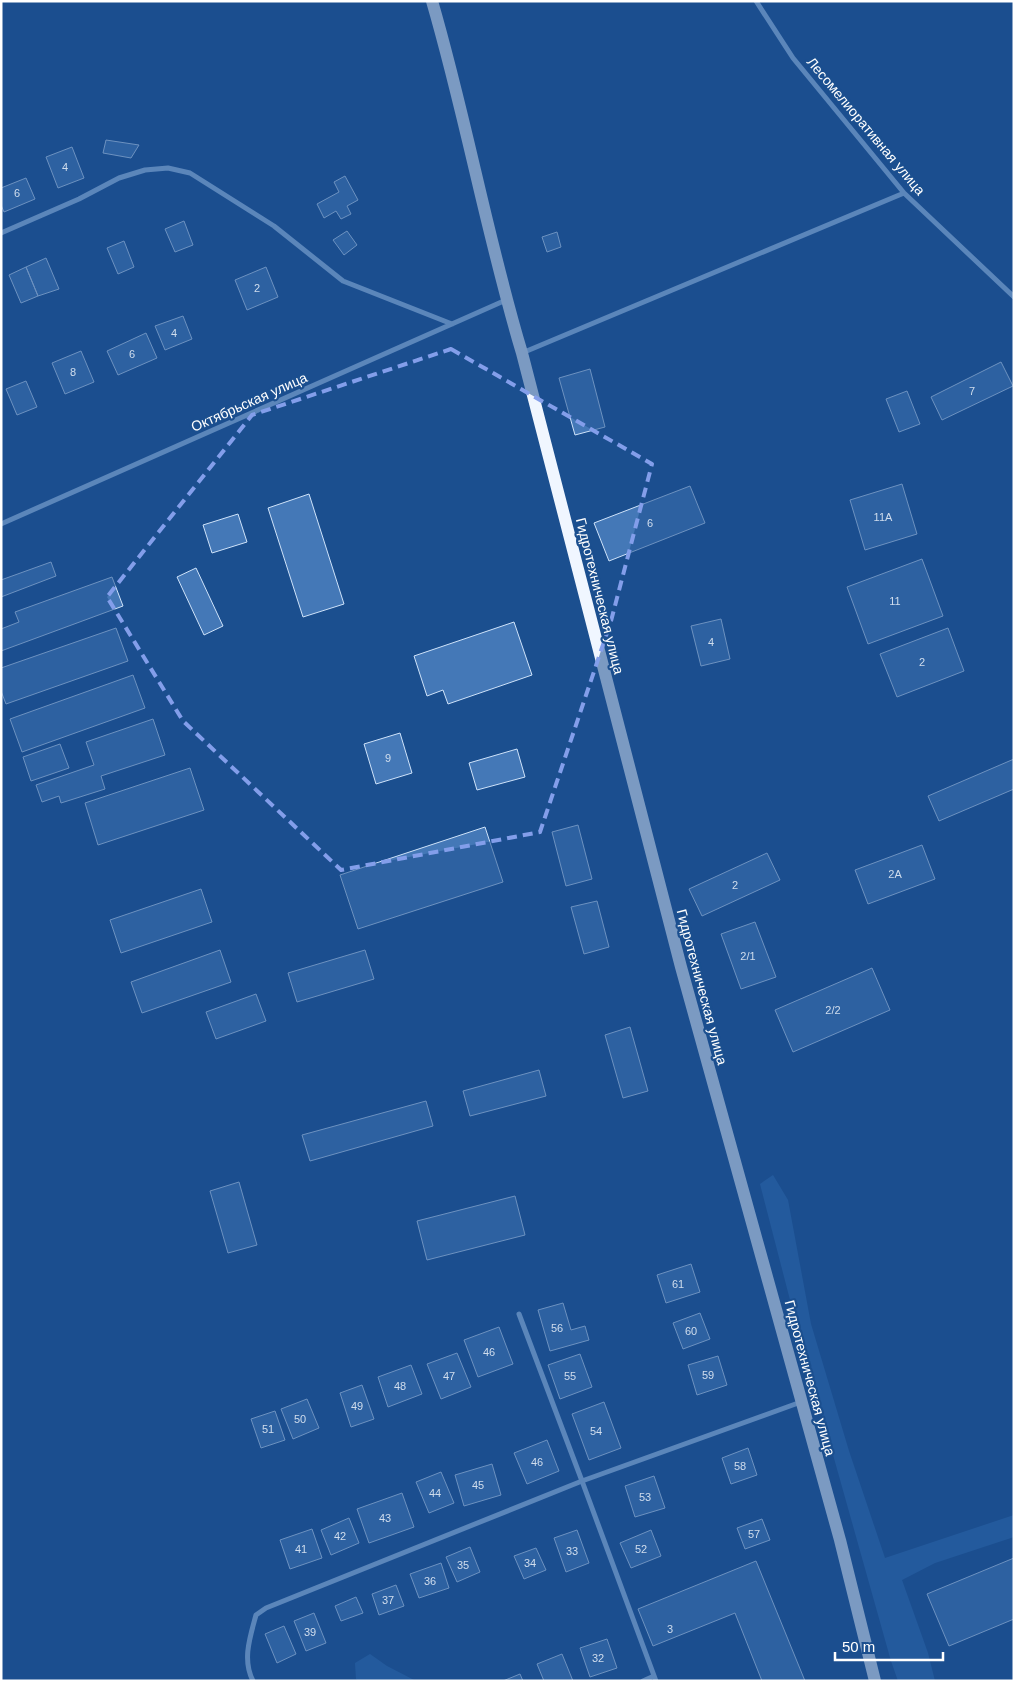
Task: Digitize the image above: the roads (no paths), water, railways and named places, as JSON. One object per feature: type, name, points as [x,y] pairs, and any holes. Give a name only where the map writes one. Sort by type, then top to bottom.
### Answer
[{"type":"main road","name":"Гидротехническая улица","points":[[432,1],[451,67],[506,300],[522,353],[678,958],[840,1540],[875,1681]]},
{"type":"street","name":"Лесомелиоративная улица","points":[[756,1],[793,58],[904,193],[1014,297]]},
{"type":"street","points":[[1,232],[79,199],[119,178],[145,170],[168,168],[190,173],[274,226],[343,281],[452,324]]},
{"type":"street","points":[[522,353],[904,193]]},
{"type":"street","name":"Октябрьская улица","points":[[1,524],[506,300]]},
{"type":"street","points":[[519,1314],[655,1679],[643,1681]]},
{"type":"street","points":[[253,1681],[250,1676],[247,1651],[256,1616],[266,1608],[582,1481],[802,1402]]}]
